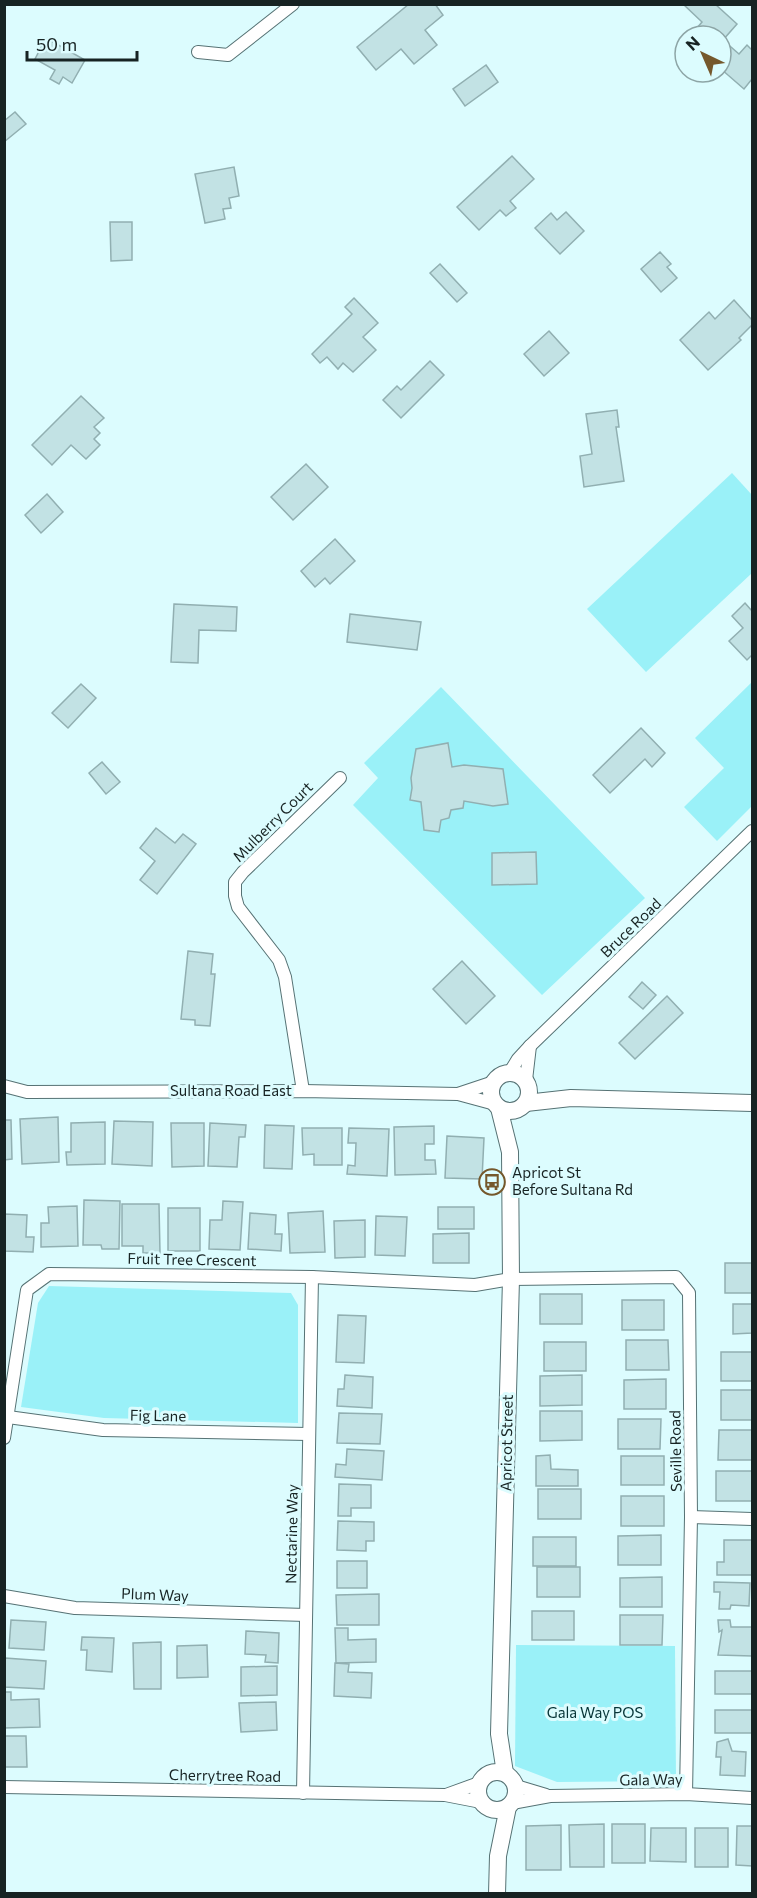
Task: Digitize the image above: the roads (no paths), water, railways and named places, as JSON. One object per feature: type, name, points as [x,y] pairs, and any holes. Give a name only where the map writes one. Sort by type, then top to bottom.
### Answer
[{"type":"street","points":[[198,52],[228,55],[292,4]]},
{"type":"street","name":"Mulberry Court","points":[[303,1091],[285,977],[279,960],[238,907],[235,882],[340,778]]},
{"type":"street","name":"Bruce Road","points":[[510,1072],[530,1046],[753,831]]},
{"type":"street","points":[[524,1106],[530,1094],[528,1083],[530,1046]]},
{"type":"street","points":[[571,1098],[528,1083],[522,1076],[510,1072],[498,1077],[491,1091],[492,1100],[504,1111],[571,1098],[753,1103]]},
{"type":"street","name":"Sultana Road East","points":[[458,1094],[494,1082]]},
{"type":"street","name":"Sultana Road East","points":[[4,1086],[27,1092],[303,1091],[458,1094],[497,1106]]},
{"type":"street","name":"Apricot Street","points":[[497,1106],[510,1152],[511,1279],[500,1734],[510,1779]]},
{"type":"street","name":"Apricot Street","points":[[510,1152],[524,1106]]},
{"type":"street","name":"Fruit Tree Crescent","points":[[4,1438],[27,1290],[49,1274],[312,1277],[475,1285],[511,1279]]},
{"type":"street","name":"Nectarine Way","points":[[303,1792],[312,1277]]},
{"type":"street","name":"Seville Road","points":[[511,1279],[676,1277],[689,1293],[691,1517],[686,1794]]},
{"type":"street","name":"Fig Lane","points":[[8,1417],[103,1430],[309,1434]]},
{"type":"street","points":[[691,1517],[753,1519]]},
{"type":"street","name":"Plum Way","points":[[4,1596],[75,1608],[306,1615]]},
{"type":"street","name":"Apricot Street","points":[[483,1779],[500,1734]]},
{"type":"street","points":[[498,1856],[485,1805],[478,1796],[483,1779],[499,1771],[510,1779],[515,1796],[510,1805],[498,1856],[498,1893]]},
{"type":"street","name":"Cherrytree Road","points":[[445,1795],[483,1779]]},
{"type":"street","name":"Gala Way","points":[[510,1779],[550,1796]]},
{"type":"street","name":"Cherrytree Road","points":[[4,1787],[445,1795],[485,1805]]},
{"type":"street","name":"Gala Way","points":[[510,1805],[550,1796],[686,1794],[753,1798]]},
{"type":"street","points":[[485,1805],[495,1810],[510,1805]]},
{"type":"place","name":"Apricot St Before Sultana Rd","points":[[492,1182]]},
{"type":"park label","name":"Gala Way POS","points":[[595,1713]]}]
